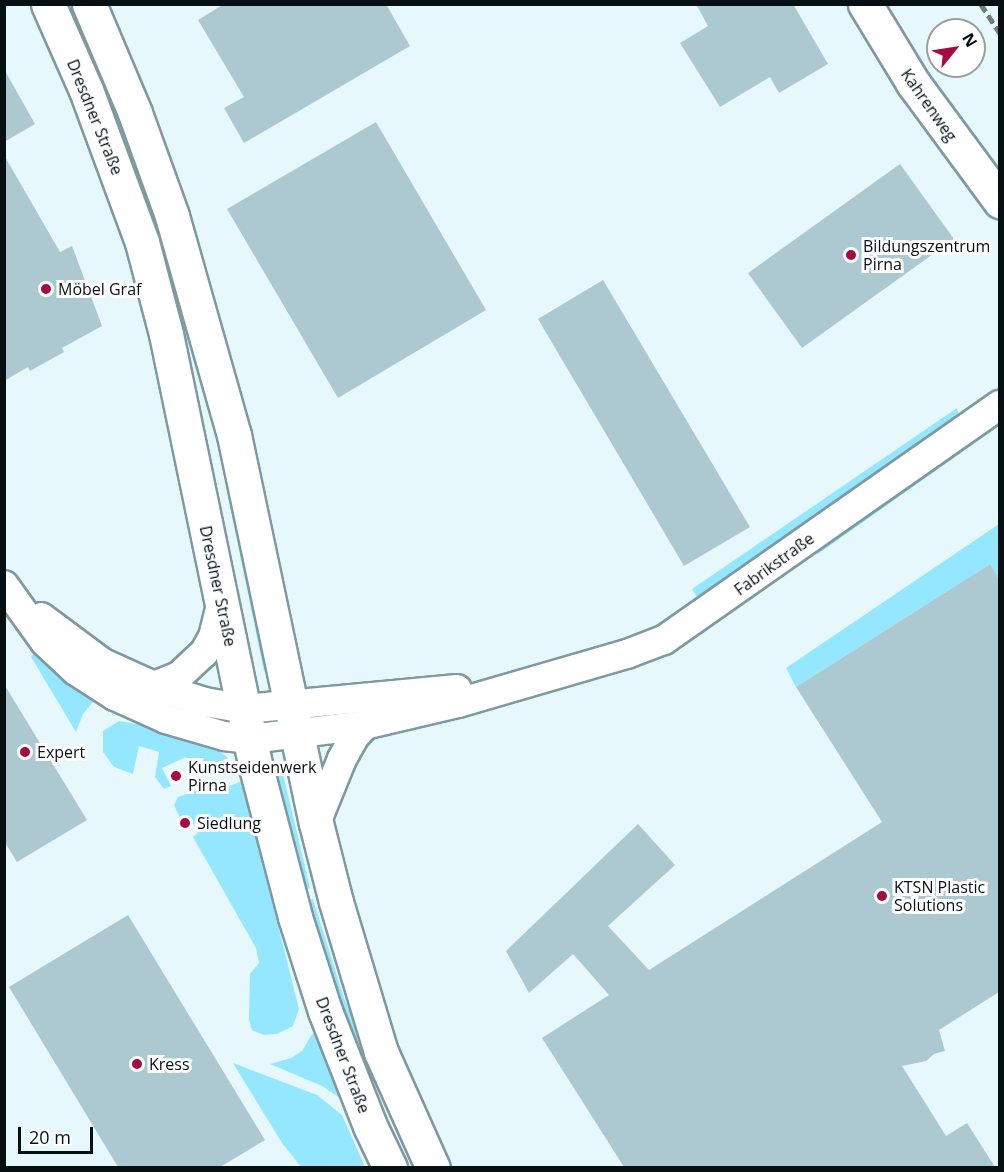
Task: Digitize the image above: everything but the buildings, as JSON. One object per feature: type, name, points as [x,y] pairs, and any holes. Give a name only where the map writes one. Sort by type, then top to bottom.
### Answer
[{"type":"main road","name":"Dresdner Straße","points":[[48,4],[86,90],[142,242],[166,334],[221,605],[248,724],[312,974],[370,1126],[390,1167]]},
{"type":"main road","points":[[89,4],[150,154],[172,216],[234,435],[316,823],[342,923],[381,1052],[432,1167]]},
{"type":"main road","name":"Kahrenweg","points":[[865,4],[913,83],[999,201]]},
{"type":"street","name":"Fabrikstraße","points":[[295,718],[365,724],[458,704],[527,681],[627,654],[664,640],[999,405]]},
{"type":"street","points":[[4,584],[45,621],[103,663],[154,686],[205,702],[248,724]]},
{"type":"street","points":[[4,584],[58,656],[115,696],[166,719],[224,736],[248,724],[295,718]]},
{"type":"street","points":[[154,686],[179,676],[204,653],[213,637],[221,605]]},
{"type":"street","name":"Fabrikstraße","points":[[295,718],[527,681]]},
{"type":"street","points":[[316,823],[342,759],[354,737],[365,724]]},
{"type":"shaded area","points":[[67,5],[74,5],[124,122],[189,316],[210,390],[202,390],[157,237],[118,124]]},
{"type":"shaded area","points":[[957,408],[960,418],[699,600],[692,589]]},
{"type":"shaded area","points":[[999,420],[999,426],[818,554],[815,550]]},
{"type":"shaded area","points":[[234,486],[271,671],[264,672],[226,487]]},
{"type":"shaded area","points":[[999,524],[999,579],[990,564],[796,687],[786,668]]},
{"type":"shaded area","points":[[33,654],[93,702],[83,714],[76,732],[31,657]]},
{"type":"shaded area","points":[[119,721],[142,725],[219,750],[228,758],[194,775],[186,757],[162,768],[171,786],[164,789],[155,777],[159,752],[139,746],[133,774],[114,767],[103,752],[103,731]]},
{"type":"shaded area","points":[[283,774],[310,888],[302,890],[275,775]]},
{"type":"shaded area","points":[[242,781],[299,1009],[293,1026],[277,1034],[264,1035],[252,1030],[249,1020],[250,974],[259,963],[256,948],[193,837],[198,833],[189,816],[181,820],[174,805],[178,797],[214,784],[217,791]]},
{"type":"shaded area","points":[[313,899],[344,998],[377,1077],[372,1081],[337,1001],[306,901]]},
{"type":"shaded area","points":[[312,1034],[319,1034],[349,1104],[322,1086],[270,1064],[291,1058],[302,1051]]},
{"type":"shaded area","points":[[233,1063],[317,1095],[342,1115],[365,1167],[301,1167],[282,1143]]},
{"type":"railway","points":[[981,4],[1000,33]]},
{"type":"place","name":"Bildungszentrum Pirna","points":[[851,255]]},
{"type":"place","name":"Möbel Graf","points":[[46,289]]},
{"type":"place","name":"Expert","points":[[25,752]]},
{"type":"place","name":"Kunstseidenwerk Pirna","points":[[176,776]]},
{"type":"place","name":"Siedlung","points":[[185,823]]},
{"type":"place","name":"KTSN Plastic Solutions","points":[[882,896]]},
{"type":"place","name":"Kress","points":[[137,1064]]}]
